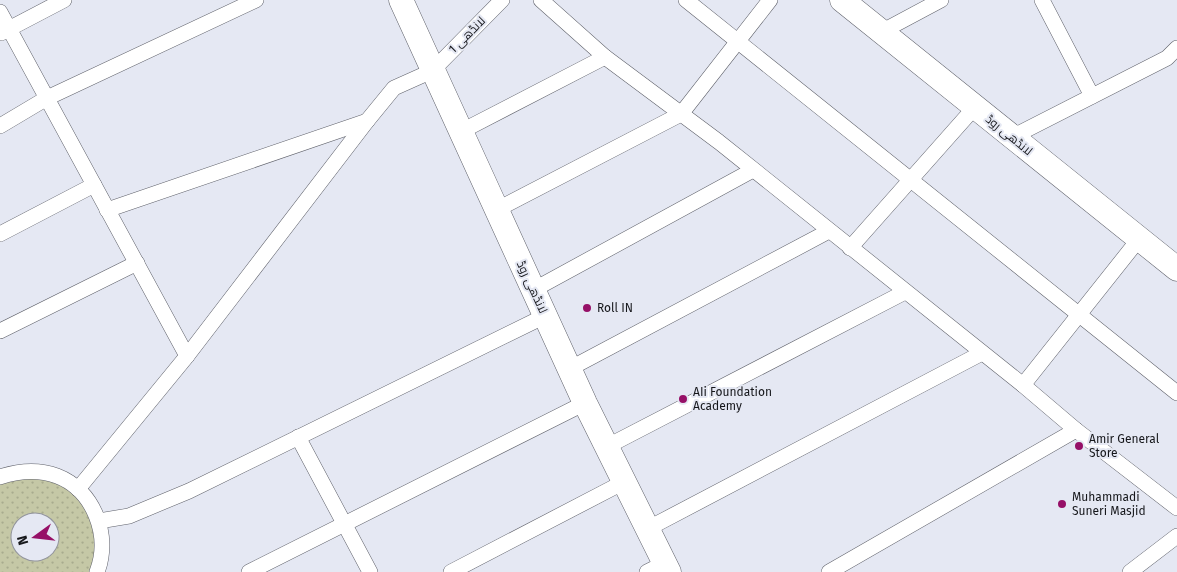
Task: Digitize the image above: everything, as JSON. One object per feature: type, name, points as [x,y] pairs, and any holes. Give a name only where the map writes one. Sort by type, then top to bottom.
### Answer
[{"type":"main road","name":"لانڈھی روڈ","points":[[401,0],[585,403],[647,529],[660,569]]},
{"type":"main road","name":"لانڈھی روڈ","points":[[842,0],[1177,269]]},
{"type":"street","points":[[4,31],[64,0]]},
{"type":"street","points":[[0,126],[47,98],[256,0]]},
{"type":"street","name":"لانڈھی 1","points":[[432,71],[502,0]]},
{"type":"street","points":[[541,0],[605,56],[829,230],[1076,430],[1177,508]]},
{"type":"street","points":[[686,0],[1177,393]]},
{"type":"street","points":[[496,210],[681,114],[770,0]]},
{"type":"street","points":[[881,32],[941,0]]},
{"type":"street","points":[[1042,0],[1092,96]]},
{"type":"street","points":[[0,12],[4,31],[47,98],[187,356]]},
{"type":"street","points":[[1012,137],[1167,58],[1177,48]]},
{"type":"street","points":[[460,132],[605,56]]},
{"type":"street","points":[[78,489],[187,356],[394,88],[432,71]]},
{"type":"street","points":[[850,248],[975,107]]},
{"type":"street","points":[[107,210],[367,121]]},
{"type":"street","points":[[533,290],[753,170]]},
{"type":"street","points":[[0,234],[94,185]]},
{"type":"street","points":[[569,368],[829,230]]},
{"type":"street","points":[[1022,385],[1140,239]]},
{"type":"street","points":[[0,331],[137,263]]},
{"type":"street","points":[[606,447],[905,292]]},
{"type":"street","points":[[99,521],[129,516],[189,491],[545,316]]},
{"type":"street","points":[[647,529],[982,353]]},
{"type":"street","points":[[249,572],[585,403]]},
{"type":"street","points":[[830,572],[1076,430]]},
{"type":"street","points":[[298,437],[370,572]]},
{"type":"street","points":[[0,477],[29,471],[57,476],[78,489],[91,504],[99,521],[103,546],[97,572]]},
{"type":"street","points":[[451,572],[624,482]]},
{"type":"street","points":[[1133,571],[1177,536]]},
{"type":"green space","points":[[36,470],[92,501],[99,572],[0,572],[0,480]]},
{"type":"place","name":"Roll IN","points":[[587,308]]},
{"type":"place","name":"AIi Foundation Academy","points":[[683,399]]},
{"type":"place","name":"Amir General Store","points":[[1079,446]]},
{"type":"place","name":"Muhammadi Suneri Masjid","points":[[1062,504]]}]
